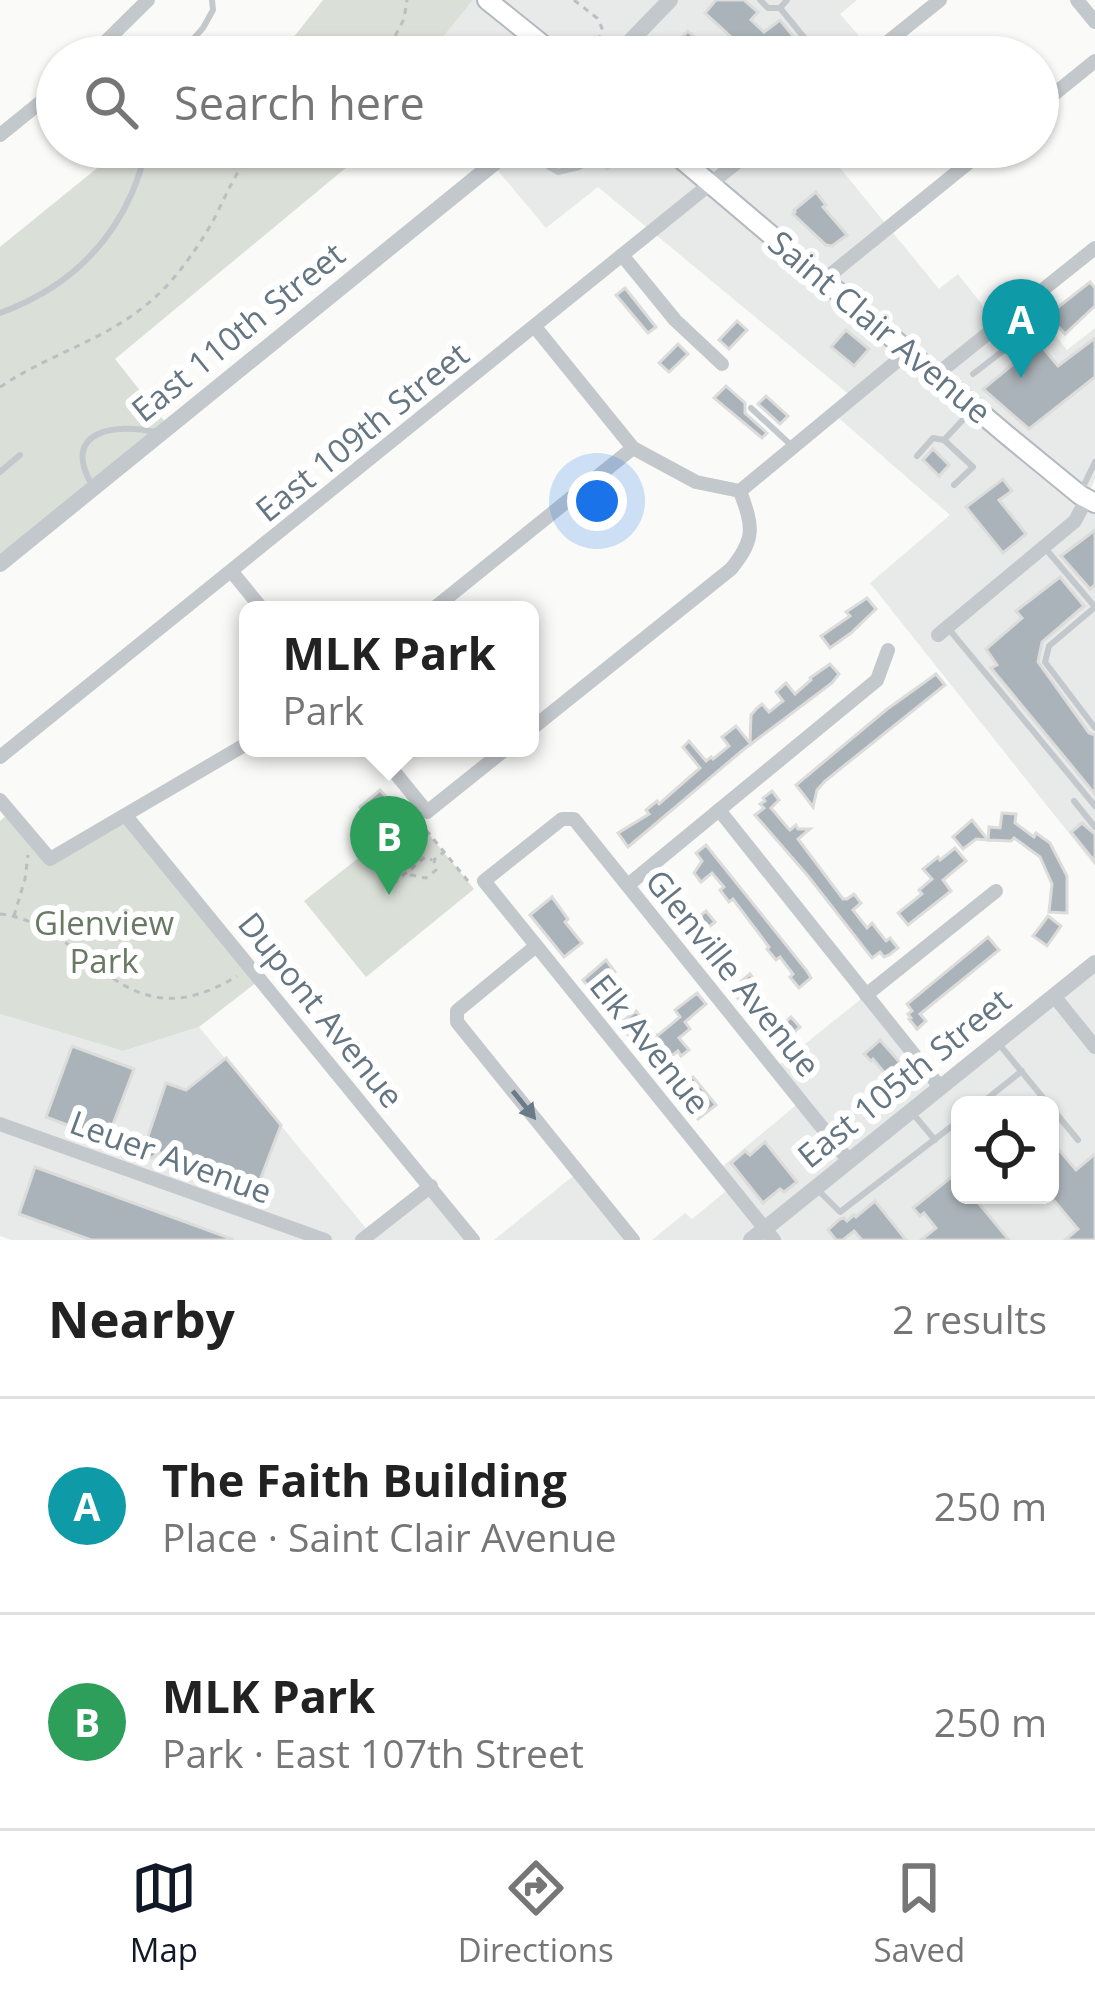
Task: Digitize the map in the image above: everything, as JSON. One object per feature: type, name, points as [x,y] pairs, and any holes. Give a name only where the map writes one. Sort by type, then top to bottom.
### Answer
[{"type":"main road","points":[[487,0],[526,36]]},
{"type":"main road","name":"Saint Clair Avenue","points":[[692,168],[1087,499]]},
{"type":"street","points":[[111,36],[148,0]]},
{"type":"street","points":[[635,36],[670,0]]},
{"type":"street","points":[[895,36],[940,0]]},
{"type":"street","points":[[1077,0],[1095,22]]},
{"type":"street","points":[[1059,90],[1095,61]]},
{"type":"street","points":[[0,135],[36,106]]},
{"type":"street","name":"East 110th Street","points":[[0,564],[488,168]]},
{"type":"street","name":"East 109th Street","points":[[0,758],[730,168]]},
{"type":"street","points":[[825,279],[962,168]]},
{"type":"street","points":[[935,375],[1095,248]]},
{"type":"street","points":[[622,255],[675,320],[722,364]]},
{"type":"street","points":[[535,327],[633,448],[696,482],[740,491]]},
{"type":"street","points":[[740,491],[908,352]]},
{"type":"street","points":[[444,601],[633,448]]},
{"type":"street","points":[[539,723],[731,569],[746,550],[752,532],[740,491]]},
{"type":"street","points":[[942,631],[1075,521],[1087,499]]},
{"type":"street","points":[[232,572],[256,601]]},
{"type":"street","points":[[628,885],[877,680],[888,650]]},
{"type":"street","points":[[0,800],[50,859],[239,747]]},
{"type":"street","points":[[382,757],[427,812],[496,757]]},
{"type":"street","points":[[719,810],[940,1087]]},
{"type":"street","name":"Dupont Avenue","points":[[126,816],[473,1240]]},
{"type":"street","name":"Glenville Avenue","points":[[476,881],[562,820],[574,819],[849,1161]]},
{"type":"street","name":"Elk Avenue","points":[[476,881],[536,946],[764,1236]]},
{"type":"street","points":[[866,995],[996,891]]},
{"type":"street","points":[[536,946],[457,1011],[458,1022],[633,1240]]},
{"type":"street","name":"East 105th Street","points":[[764,1236],[815,1188],[1092,970]]},
{"type":"street","points":[[1054,996],[1095,1047]]},
{"type":"street","name":"Leuer Avenue","points":[[0,1124],[325,1240]]},
{"type":"street","points":[[362,1240],[431,1186]]},
{"type":"lane","points":[[195,36],[213,10],[212,0]]},
{"type":"lane","points":[[760,0],[768,8],[780,8],[787,0]]},
{"type":"lane","points":[[780,8],[803,36]]},
{"type":"lane","points":[[0,313],[52,290],[102,244],[141,168]]},
{"type":"lane","points":[[974,374],[1022,336],[1007,318]]},
{"type":"lane","points":[[944,440],[974,407]]},
{"type":"lane","points":[[751,408],[792,446]]},
{"type":"lane","points":[[94,488],[82,458],[93,436],[117,427],[161,433]]},
{"type":"lane","points":[[917,456],[933,438],[944,440],[973,467],[954,485]]},
{"type":"lane","points":[[0,472],[20,455]]},
{"type":"lane","points":[[1087,499],[1095,462]]},
{"type":"lane","points":[[1044,547],[1095,607],[1049,646],[1045,662],[1095,728]]},
{"type":"lane","points":[[942,631],[1095,806]]},
{"type":"lane","points":[[1074,801],[1095,826]]},
{"type":"lane","points":[[997,1041],[1042,1096]]},
{"type":"lane","points":[[990,1096],[1022,1071]]},
{"type":"lane","points":[[911,1111],[934,1140]]},
{"type":"lane","points":[[1059,1117],[1078,1140]]},
{"type":"lane","points":[[815,1188],[840,1212],[951,1127]]},
{"type":"path","points":[[395,36],[407,0]]},
{"type":"path","points":[[574,0],[597,18],[600,36]]},
{"type":"path","points":[[0,387],[27,369],[106,334],[154,297],[193,254],[240,168]]},
{"type":"path","points":[[426,830],[476,881]]},
{"type":"path","points":[[14,916],[30,836]]},
{"type":"path","points":[[434,860],[444,851]]},
{"type":"path","points":[[393,884],[425,857],[434,860]]},
{"type":"path","points":[[408,872],[426,878],[436,870],[434,860]]},
{"type":"path","points":[[0,914],[48,931],[111,979],[151,995],[206,992],[244,973]]},
{"type":"shaded area","points":[[473,0],[857,0],[840,14],[859,36],[444,36]]},
{"type":"shaded area","points":[[496,168],[840,168],[939,289],[958,274],[998,325],[1028,301],[1067,350],[1095,328],[1095,478],[1087,499],[1095,503],[1095,866],[870,583],[950,515],[833,413],[852,397],[598,187],[546,228]]},
{"type":"shaded area","points":[[1095,963],[1095,1240],[652,1240],[685,1213],[692,1219],[731,1187],[718,1170],[801,1101],[775,1068],[866,995],[940,1087]]},
{"type":"shaded area","points":[[0,1014],[123,1051],[199,1027],[370,1233],[431,1186],[473,1240],[11,1240],[0,1236]]},
{"type":"shaded area","points":[[578,1172],[633,1240],[494,1240]]},
{"type":"green space","points":[[323,0],[473,0],[444,36],[295,36]]},
{"type":"green space","points":[[97,168],[346,168],[115,359],[169,427],[0,564],[0,247]]},
{"type":"green space","name":"Glenview Park","points":[[10,812],[51,859],[126,816],[261,979],[199,1027],[123,1051],[0,1014],[0,821]]},
{"type":"green space","points":[[413,815],[474,889],[366,977],[304,901]]},
{"type":"building","points":[[716,0],[744,0],[758,12],[751,20],[764,32],[780,20],[793,36],[730,36],[705,13]]},
{"type":"building","points":[[816,192],[847,235],[832,246],[793,214]]},
{"type":"building","points":[[1090,282],[1095,288],[1095,306],[1065,334],[1048,315]]},
{"type":"building","points":[[625,288],[656,327],[648,333],[616,295]]},
{"type":"building","points":[[737,321],[747,330],[729,349],[719,340]]},
{"type":"building","points":[[846,330],[869,349],[854,366],[831,347]]},
{"type":"building","points":[[1095,338],[1095,377],[1029,429],[983,389],[1039,343],[1058,366]]},
{"type":"building","points":[[678,344],[688,354],[669,372],[659,363]]},
{"type":"building","points":[[726,386],[767,433],[762,438],[714,398]]},
{"type":"building","points":[[766,396],[788,416],[780,424],[758,404]]},
{"type":"building","points":[[933,449],[949,465],[939,476],[923,460]]},
{"type":"building","points":[[1003,479],[1012,491],[999,500],[1026,534],[1003,553],[966,507]]},
{"type":"building","points":[[1095,530],[1095,585],[1090,589],[1061,556]]},
{"type":"building","points":[[1060,577],[1084,606],[1042,642],[1038,662],[1095,735],[1095,794],[991,668],[997,665],[986,649],[1022,618],[1016,611]]},
{"type":"building","points":[[867,598],[876,609],[830,648],[821,636]]},
{"type":"building","points":[[830,664],[839,674],[832,683],[628,847],[618,833],[649,814],[646,810],[700,768],[683,747],[689,741],[706,761],[729,746],[722,737],[736,726],[750,743],[751,715],[757,708],[762,704],[769,712],[783,701],[776,692],[786,683],[795,694]]},
{"type":"building","points":[[936,674],[945,685],[825,781],[813,807],[796,785]]},
{"type":"building","points":[[380,790],[390,801],[369,818],[360,807]]},
{"type":"building","points":[[772,791],[779,800],[771,808],[790,830],[796,825],[810,829],[798,839],[843,899],[854,894],[861,903],[853,910],[867,928],[872,923],[898,948],[889,955],[880,952],[872,958],[755,815]]},
{"type":"building","points":[[1002,813],[1016,814],[1015,823],[1050,843],[1067,876],[1067,913],[1049,912],[1052,884],[1040,857],[1014,838],[988,840],[989,827],[1000,828]]},
{"type":"building","points":[[972,820],[988,840],[976,839],[963,849],[953,837]]},
{"type":"building","points":[[1082,823],[1095,834],[1095,862],[1071,832]]},
{"type":"building","points":[[706,845],[807,971],[811,978],[799,988],[733,899],[729,902],[712,873],[701,882],[694,873],[702,861],[696,853]]},
{"type":"building","points":[[955,848],[966,861],[943,880],[951,891],[908,925],[898,913],[932,879],[923,869]]},
{"type":"building","points":[[552,897],[582,943],[564,957],[530,915]]},
{"type":"building","points":[[706,911],[715,922],[692,941],[683,930]]},
{"type":"building","points":[[1048,916],[1061,926],[1047,946],[1033,936]]},
{"type":"building","points":[[988,937],[999,950],[920,1014],[926,1021],[917,1029],[909,1019],[912,1011],[907,1004]]},
{"type":"building","points":[[606,960],[620,990],[603,1005],[583,980]]},
{"type":"building","points":[[750,974],[760,987],[741,1002],[731,990]]},
{"type":"building","points":[[697,993],[706,1004],[685,1022],[690,1029],[679,1038],[689,1050],[681,1056],[678,1051],[655,1068],[619,1024],[636,1011],[657,1036],[680,1017],[675,1010]]},
{"type":"building","points":[[791,1017],[800,1027],[778,1046],[769,1036]]},
{"type":"building","points":[[880,1040],[918,1083],[899,1098],[888,1085],[892,1082],[864,1054]]},
{"type":"building","points":[[72,1046],[134,1069],[107,1140],[46,1117]]},
{"type":"building","points":[[226,1058],[281,1125],[254,1196],[212,1179],[203,1168],[196,1174],[168,1164],[159,1152],[152,1158],[142,1154],[166,1083],[186,1090]]},
{"type":"building","points":[[693,1077],[716,1105],[698,1119],[675,1091]]},
{"type":"building","points":[[765,1142],[797,1182],[763,1203],[731,1163]]},
{"type":"building","points":[[1059,1150],[1076,1170],[1095,1154],[1095,1240],[1065,1240],[1078,1229],[1057,1204]]},
{"type":"building","points":[[35,1167],[232,1240],[91,1240],[19,1214]]},
{"type":"building","points":[[951,1177],[951,1204],[979,1204],[1009,1240],[921,1240],[936,1228],[913,1208]]},
{"type":"building","points":[[875,1201],[906,1240],[862,1240],[854,1231],[836,1240],[828,1230],[840,1219],[856,1217]]},
{"type":"place","name":"The Faith Building","points":[[1021,378]]},
{"type":"place","name":"MLK Park","points":[[389,895]]}]
